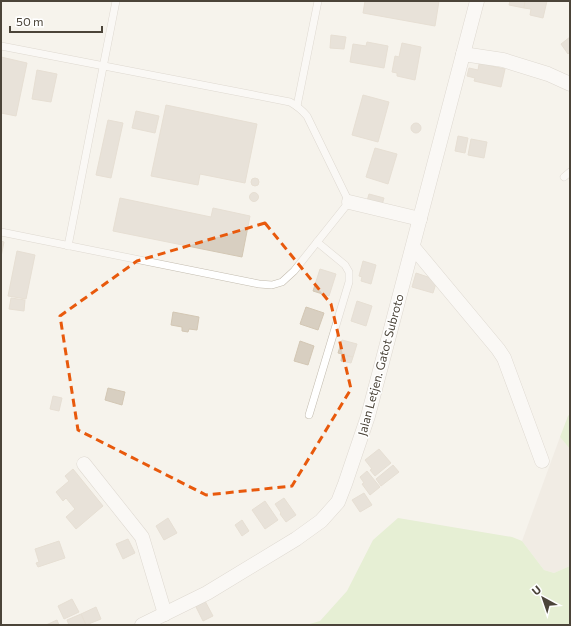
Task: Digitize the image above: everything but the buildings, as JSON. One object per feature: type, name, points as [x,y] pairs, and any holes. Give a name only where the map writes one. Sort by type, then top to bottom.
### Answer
[{"type":"street","name":"Jalan Letjen. Gatot Subroto","points":[[142,625],[207,593],[296,539],[321,521],[338,502],[348,478],[368,416],[477,1]]},
{"type":"street","points":[[463,54],[503,60],[548,74],[570,84]]},
{"type":"street","points":[[349,202],[420,220]]},
{"type":"street","points":[[412,247],[504,358],[542,461]]},
{"type":"street","points":[[84,464],[142,537],[165,614]]},
{"type":"lane","points":[[68,246],[116,1]]},
{"type":"lane","points":[[297,106],[318,1]]},
{"type":"lane","points":[[1,46],[290,102],[302,110],[306,116],[349,202],[294,271],[282,282],[272,285],[259,284],[1,232]]},
{"type":"lane","points":[[564,177],[570,172]]},
{"type":"lane","points":[[309,415],[349,282],[350,272],[345,265],[317,242]]},
{"type":"highlighted area","points":[[265,223],[331,304],[351,389],[292,486],[206,495],[78,430],[60,316],[137,261]]},
{"type":"shaded area","points":[[560,437],[570,449],[570,566],[554,573],[544,570],[522,541]]},
{"type":"green space","points":[[570,414],[570,449],[560,437]]},
{"type":"green space","points":[[398,518],[512,537],[522,541],[544,570],[554,573],[570,566],[570,625],[306,625],[320,621],[347,591],[373,540]]}]
